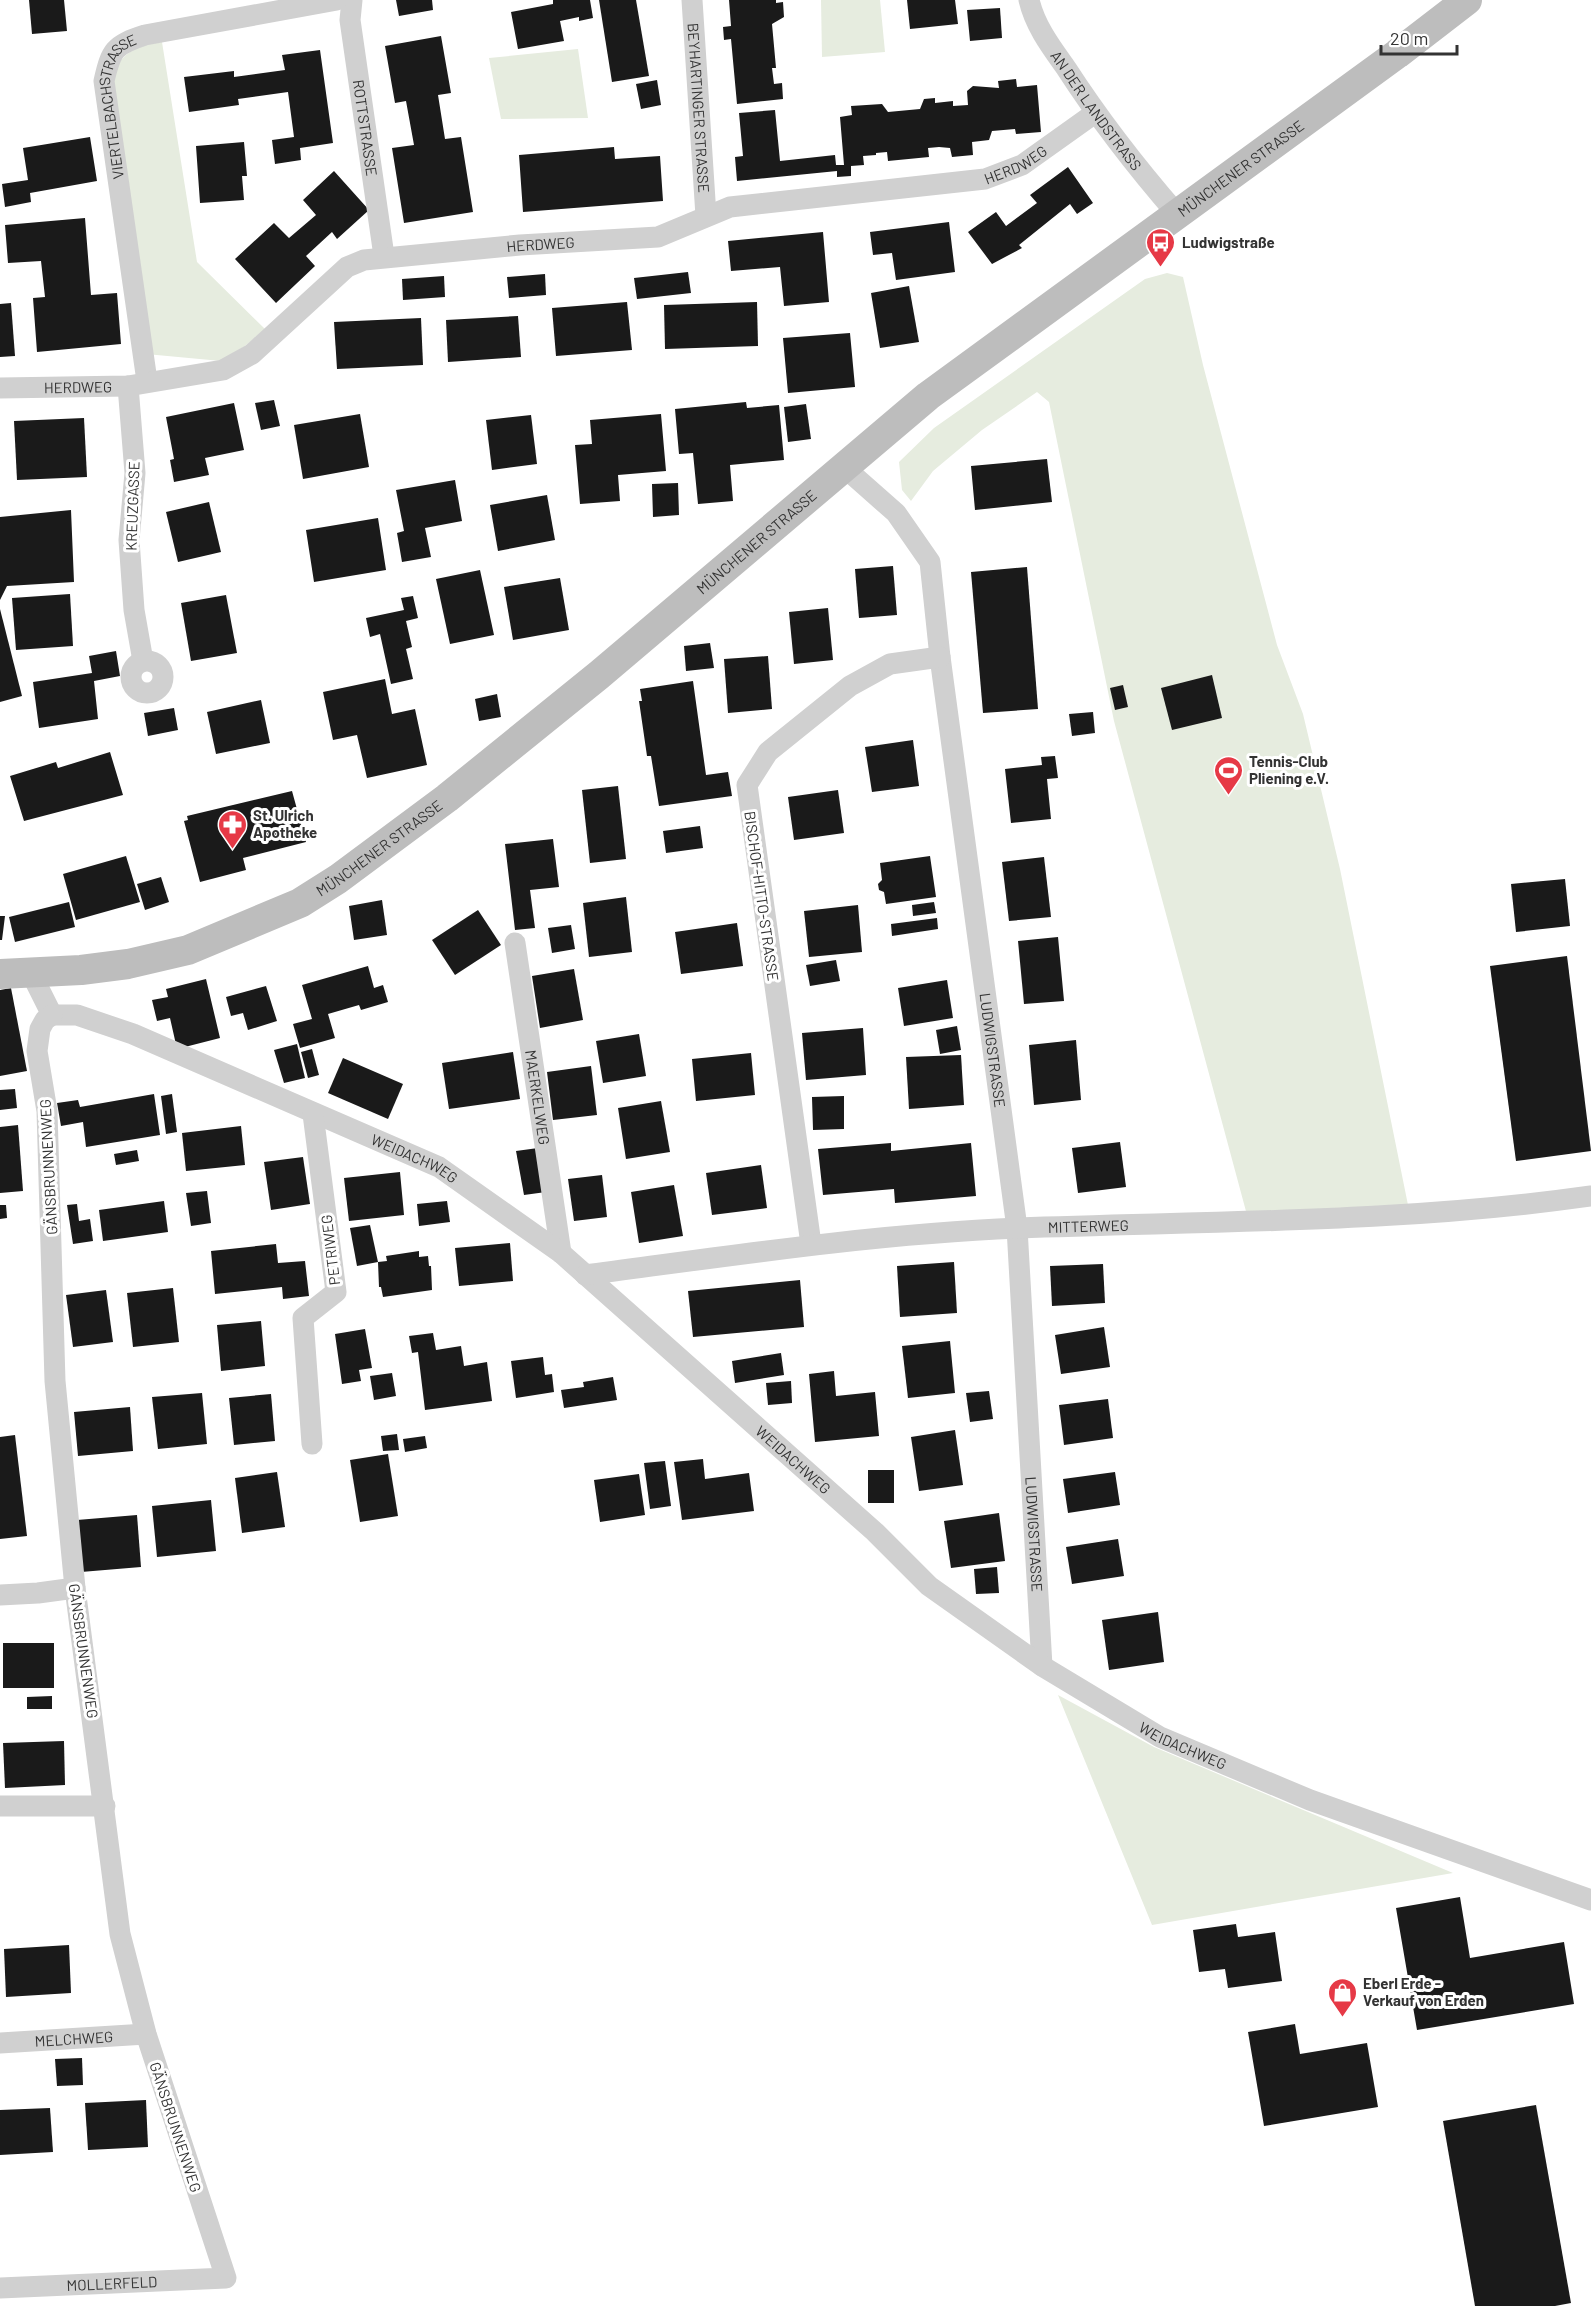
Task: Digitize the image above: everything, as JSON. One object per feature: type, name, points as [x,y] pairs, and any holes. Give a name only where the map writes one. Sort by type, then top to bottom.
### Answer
[{"type":"main road","name":"MÜNCHENER STRASSE","points":[[0,974],[81,970],[160,958],[212,942],[300,903],[338,879],[447,798],[845,468],[928,396],[1397,54],[1467,0]]},
{"type":"street","name":"VIERTELBACHSTRASSE","points":[[138,384],[104,81],[110,55],[126,41],[145,35],[337,0]]},
{"type":"street","name":"ROTTSTRASSE","points":[[351,0],[350,20],[384,256]]},
{"type":"street","name":"BEYHARTINGER STRASSE","points":[[692,0],[706,216]]},
{"type":"street","name":"AN DER LANDSTRASS","points":[[1029,0],[1032,12],[1045,37],[1095,113],[1177,214]]},
{"type":"street","name":"HERDWEG","points":[[0,388],[138,384],[223,370],[252,354],[347,267],[364,260],[384,256],[658,237],[730,207],[986,179],[1022,165],[1095,113]]},
{"type":"street","name":"KREUZGASSE","points":[[138,384],[135,472],[129,540],[134,610],[143,661]]},
{"type":"street","name":"LUDWIGSTRASSE","points":[[845,468],[896,513],[930,562],[940,657],[1017,1228],[1042,1666]]},
{"type":"street","name":"BISCHOF-HITTO-STRASSE","points":[[811,1244],[747,785],[768,752],[850,686],[890,664],[940,657]]},
{"type":"street","name":"MAERKELWEG","points":[[515,943],[561,1253]]},
{"type":"street","points":[[31,973],[52,1015]]},
{"type":"street","name":"WEIDACHWEG","points":[[52,1015],[77,1015],[133,1034],[312,1114],[439,1167],[561,1253],[875,1532],[929,1586],[1042,1666],[1160,1737],[1310,1800],[1591,1900]]},
{"type":"street","name":"GÄNSBRUNNENWEG","points":[[52,1015],[45,1020],[40,1029],[37,1051],[46,1112],[55,1381],[75,1588],[120,1934],[146,2034],[226,2278]]},
{"type":"street","name":"PETRIWEG","points":[[312,1114],[336,1292],[303,1318],[312,1444]]},
{"type":"street","name":"MITTERWEG","points":[[585,1275],[811,1244],[1017,1228],[1382,1217],[1532,1204],[1591,1196]]},
{"type":"street","points":[[0,1595],[75,1588]]},
{"type":"street","points":[[0,1806],[105,1806]]},
{"type":"street","name":"MELCHWEG","points":[[0,2043],[146,2034]]},
{"type":"street","name":"MOLLERFELD","points":[[0,2288],[226,2278]]},
{"type":"shaded area","points":[[821,0],[880,0],[885,52],[822,57]]},
{"type":"shaded area","points":[[162,42],[197,262],[265,329],[245,346],[221,361],[146,354],[111,78],[124,56],[145,45]]},
{"type":"shaded area","points":[[578,49],[588,118],[501,119],[489,58]]},
{"type":"shaded area","name":"Tennis-Club Pliening e.V.","points":[[1167,273],[1183,277],[1203,365],[1277,645],[1303,714],[1340,869],[1408,1205],[1247,1215],[1114,721],[1049,402],[1037,392],[982,430],[933,471],[911,501],[902,490],[899,462],[934,428],[1145,279]]},
{"type":"shaded area","points":[[1058,1695],[1154,1747],[1453,1873],[1152,1925]]},
{"type":"building","points":[[29,0],[64,0],[67,31],[32,34]]},
{"type":"building","points":[[396,0],[432,0],[433,10],[399,16]]},
{"type":"building","points":[[553,0],[590,0],[593,18],[579,21],[579,17],[560,21],[564,41],[518,49],[511,12],[553,4]]},
{"type":"building","points":[[599,0],[636,0],[649,76],[612,82]]},
{"type":"building","points":[[729,0],[783,2],[784,17],[772,24],[776,68],[772,68],[774,84],[782,83],[783,99],[737,104],[731,39],[724,40],[723,27],[731,26]]},
{"type":"building","points":[[907,0],[955,0],[958,24],[910,29]]},
{"type":"building","points":[[1000,8],[1002,38],[970,41],[967,10]]},
{"type":"building","points":[[441,36],[451,93],[438,95],[445,139],[461,137],[473,212],[404,223],[392,148],[414,145],[406,101],[395,103],[385,46]]},
{"type":"building","points":[[320,50],[333,143],[300,148],[301,160],[275,164],[272,140],[294,137],[288,92],[238,99],[239,105],[189,112],[184,77],[234,71],[234,77],[285,70],[282,55]]},
{"type":"building","points":[[1016,79],[1017,87],[1037,85],[1041,132],[1016,134],[1015,129],[992,131],[989,140],[972,142],[973,155],[952,157],[950,148],[939,147],[928,148],[929,157],[888,161],[887,152],[863,156],[864,165],[851,166],[851,176],[837,177],[837,171],[737,181],[735,157],[743,156],[739,113],[775,110],[780,161],[835,155],[836,165],[844,165],[840,117],[852,115],[851,106],[882,104],[888,112],[920,109],[924,99],[935,98],[935,103],[953,101],[953,106],[968,105],[967,91],[973,86],[999,88],[998,81]]},
{"type":"building","points":[[657,80],[661,105],[641,109],[636,84]]},
{"type":"building","points":[[90,137],[97,181],[30,193],[31,202],[5,207],[2,184],[28,180],[23,148]]},
{"type":"building","points":[[244,142],[247,176],[242,176],[244,200],[200,203],[196,146]]},
{"type":"building","points":[[614,147],[615,159],[660,156],[663,201],[523,212],[519,155]]},
{"type":"building","points":[[1068,167],[1093,203],[1077,214],[1070,204],[1019,245],[1022,248],[992,264],[968,232],[996,212],[1006,226],[1037,203],[1030,195]]},
{"type":"building","points":[[334,171],[369,210],[337,239],[332,232],[306,256],[315,266],[276,303],[235,259],[274,223],[289,238],[316,215],[303,200]]},
{"type":"building","points":[[85,218],[91,295],[117,293],[121,344],[37,352],[33,298],[45,297],[41,261],[8,263],[5,225]]},
{"type":"building","points":[[949,222],[955,272],[896,280],[892,253],[873,255],[870,232]]},
{"type":"building","points":[[823,232],[829,302],[784,306],[780,267],[731,271],[728,241]]},
{"type":"building","points":[[688,272],[691,293],[637,299],[634,278]]},
{"type":"building","points":[[545,274],[546,295],[509,298],[507,277]]},
{"type":"building","points":[[444,276],[445,297],[403,300],[402,279]]},
{"type":"building","points":[[909,286],[919,342],[880,348],[871,293]]},
{"type":"building","points":[[627,302],[632,350],[556,356],[552,308]]},
{"type":"building","points":[[757,302],[758,346],[665,349],[664,305]]},
{"type":"building","points":[[11,303],[15,356],[0,357],[0,304]]},
{"type":"building","points":[[518,316],[521,357],[448,362],[446,320]]},
{"type":"building","points":[[421,318],[423,365],[337,369],[334,322]]},
{"type":"building","points":[[850,333],[855,387],[788,393],[783,338]]},
{"type":"building","points":[[274,400],[280,426],[261,430],[255,403]]},
{"type":"building","points":[[746,402],[747,408],[779,405],[784,460],[730,465],[733,501],[698,504],[693,453],[679,454],[675,409]]},
{"type":"building","points":[[234,403],[244,450],[205,458],[209,475],[174,482],[170,460],[174,459],[166,417]]},
{"type":"building","points":[[806,404],[811,439],[788,442],[784,407]]},
{"type":"building","points":[[360,414],[369,467],[303,479],[294,425]]},
{"type":"building","points":[[661,414],[666,471],[618,475],[620,501],[580,504],[575,445],[592,444],[590,420]]},
{"type":"building","points":[[531,415],[537,464],[492,470],[486,420]]},
{"type":"building","points":[[84,418],[87,477],[17,480],[14,421]]},
{"type":"building","points":[[1047,459],[1052,502],[975,510],[971,466]]},
{"type":"building","points":[[455,480],[462,521],[425,528],[431,557],[402,562],[397,533],[404,531],[396,490]]},
{"type":"building","points":[[678,483],[679,515],[653,517],[652,484]]},
{"type":"building","points":[[547,495],[555,540],[498,551],[490,505]]},
{"type":"building","points":[[209,502],[221,552],[178,562],[166,512]]},
{"type":"building","points":[[71,510],[74,582],[7,586],[0,600],[0,517]]},
{"type":"building","points":[[378,518],[386,570],[314,582],[306,530]]},
{"type":"building","points":[[893,566],[897,615],[859,618],[855,569]]},
{"type":"building","points":[[1027,567],[1038,709],[983,713],[971,572]]},
{"type":"building","points":[[480,570],[494,635],[450,644],[436,579]]},
{"type":"building","points":[[560,578],[569,630],[513,640],[504,587]]},
{"type":"building","points":[[70,594],[73,646],[16,650],[12,598]]},
{"type":"building","points":[[226,595],[237,653],[191,661],[181,603]]},
{"type":"building","points":[[413,596],[418,618],[406,621],[412,647],[406,649],[413,679],[391,684],[380,634],[370,637],[366,618],[404,610],[401,598]]},
{"type":"building","points":[[828,608],[833,660],[794,664],[789,612]]},
{"type":"building","points":[[0,609],[22,696],[0,702]]},
{"type":"building","points":[[710,643],[714,668],[686,671],[684,646]]},
{"type":"building","points":[[116,651],[120,676],[94,681],[98,719],[39,728],[33,682],[92,673],[89,656]]},
{"type":"building","points":[[768,656],[772,709],[728,713],[724,659]]},
{"type":"building","points":[[1212,675],[1222,718],[1172,730],[1161,688]]},
{"type":"building","points":[[385,679],[392,714],[415,709],[427,765],[367,778],[357,735],[333,740],[323,692]]},
{"type":"building","points":[[693,681],[706,775],[728,772],[732,796],[659,806],[651,756],[647,756],[639,701],[642,701],[640,689]]},
{"type":"building","points":[[1123,685],[1128,707],[1115,710],[1110,688]]},
{"type":"building","points":[[497,694],[501,717],[479,721],[475,699]]},
{"type":"building","points":[[261,700],[270,743],[216,754],[207,712]]},
{"type":"building","points":[[174,708],[178,730],[148,736],[144,713]]},
{"type":"building","points":[[1093,712],[1095,733],[1072,736],[1069,714]]},
{"type":"building","points":[[913,740],[919,786],[872,792],[865,747]]},
{"type":"building","points":[[110,752],[123,795],[24,821],[10,776],[56,762],[58,768]]},
{"type":"building","points":[[1055,756],[1058,778],[1047,779],[1051,819],[1011,823],[1005,769],[1042,765],[1041,757]]},
{"type":"building","points":[[618,786],[626,859],[590,863],[582,790]]},
{"type":"building","points":[[838,790],[844,833],[794,840],[788,797]]},
{"type":"building","points":[[292,791],[306,842],[243,858],[246,870],[200,882],[184,821],[188,820],[187,816]]},
{"type":"building","points":[[700,826],[703,848],[666,853],[663,831]]},
{"type":"building","points":[[553,839],[559,887],[530,890],[535,928],[515,930],[505,844]]},
{"type":"building","points":[[126,856],[140,902],[76,920],[63,874]]},
{"type":"building","points":[[930,856],[936,897],[886,904],[884,892],[879,890],[878,884],[882,880],[880,863]]},
{"type":"building","points":[[1044,857],[1051,917],[1009,921],[1002,862]]},
{"type":"building","points":[[161,877],[169,902],[145,910],[137,884]]},
{"type":"building","points":[[1565,879],[1570,926],[1516,932],[1511,884]]},
{"type":"building","points":[[626,897],[632,952],[589,957],[583,903]]},
{"type":"building","points":[[382,900],[387,935],[354,940],[349,906]]},
{"type":"building","points":[[69,902],[75,927],[15,942],[9,917]]},
{"type":"building","points":[[934,902],[936,913],[913,916],[912,905]]},
{"type":"building","points":[[858,905],[862,952],[809,957],[804,911]]},
{"type":"building","points":[[478,910],[501,945],[455,975],[432,940]]},
{"type":"building","points":[[0,916],[5,916],[2,940],[0,940]]},
{"type":"building","points":[[937,918],[938,929],[892,936],[891,924]]},
{"type":"building","points":[[737,923],[743,966],[681,974],[675,932]]},
{"type":"building","points":[[571,925],[575,949],[552,953],[548,928]]},
{"type":"building","points":[[1058,937],[1064,1001],[1024,1004],[1018,941]]},
{"type":"building","points":[[1567,956],[1591,1151],[1516,1161],[1490,966]]},
{"type":"building","points":[[836,960],[840,981],[810,986],[806,965]]},
{"type":"building","points":[[368,966],[374,988],[383,985],[388,1002],[361,1010],[359,1005],[328,1014],[335,1038],[300,1048],[293,1024],[312,1019],[302,985]]},
{"type":"building","points":[[574,969],[583,1020],[540,1028],[532,976]]},
{"type":"building","points":[[206,979],[220,1038],[177,1049],[170,1018],[157,1021],[152,1000],[168,997],[166,989]]},
{"type":"building","points":[[947,980],[953,1018],[904,1026],[898,988]]},
{"type":"building","points":[[266,986],[277,1021],[248,1030],[243,1013],[231,1016],[226,997]]},
{"type":"building","points":[[11,988],[27,1071],[0,1076],[0,990]]},
{"type":"building","points":[[957,1026],[961,1050],[940,1054],[936,1030]]},
{"type":"building","points":[[863,1028],[866,1075],[806,1080],[802,1033]]},
{"type":"building","points":[[639,1034],[646,1076],[603,1083],[596,1041]]},
{"type":"building","points":[[1076,1040],[1081,1100],[1034,1105],[1029,1045]]},
{"type":"building","points":[[297,1044],[305,1078],[284,1083],[274,1050]]},
{"type":"building","points":[[312,1049],[319,1075],[308,1078],[301,1052]]},
{"type":"building","points":[[513,1052],[520,1099],[449,1109],[442,1063]]},
{"type":"building","points":[[751,1053],[755,1095],[696,1101],[692,1059]]},
{"type":"building","points":[[961,1055],[964,1105],[909,1109],[906,1057]]},
{"type":"building","points":[[343,1058],[403,1084],[388,1119],[328,1093]]},
{"type":"building","points":[[591,1066],[597,1115],[553,1120],[547,1072]]},
{"type":"building","points":[[15,1089],[17,1108],[0,1110],[0,1090]]},
{"type":"building","points":[[154,1094],[160,1135],[86,1147],[83,1122],[61,1126],[57,1103],[78,1100],[80,1107]]},
{"type":"building","points":[[172,1094],[177,1132],[166,1134],[161,1096]]},
{"type":"building","points":[[844,1096],[844,1129],[813,1130],[812,1097]]},
{"type":"building","points":[[661,1101],[670,1152],[626,1159],[618,1108]]},
{"type":"building","points":[[18,1125],[23,1191],[0,1193],[0,1127]]},
{"type":"building","points":[[241,1126],[245,1165],[186,1171],[182,1133]]},
{"type":"building","points":[[1120,1142],[1126,1187],[1078,1193],[1072,1148]]},
{"type":"building","points":[[891,1143],[891,1151],[971,1143],[976,1196],[895,1203],[894,1189],[823,1195],[818,1149]]},
{"type":"building","points":[[538,1148],[546,1192],[524,1195],[516,1151]]},
{"type":"building","points":[[137,1150],[139,1161],[116,1165],[114,1154]]},
{"type":"building","points":[[303,1157],[310,1204],[271,1210],[264,1162]]},
{"type":"building","points":[[761,1165],[767,1208],[712,1215],[706,1173]]},
{"type":"building","points":[[400,1172],[404,1215],[349,1221],[344,1178]]},
{"type":"building","points":[[602,1175],[607,1217],[574,1221],[568,1179]]},
{"type":"building","points":[[674,1185],[683,1236],[639,1243],[631,1192]]},
{"type":"building","points":[[207,1191],[211,1223],[191,1226],[186,1193]]},
{"type":"building","points":[[164,1201],[168,1232],[103,1241],[99,1210]]},
{"type":"building","points":[[447,1201],[450,1222],[419,1226],[417,1204]]},
{"type":"building","points":[[77,1204],[79,1221],[90,1219],[93,1241],[73,1244],[67,1205]]},
{"type":"building","points":[[0,1205],[6,1205],[7,1218],[0,1219]]},
{"type":"building","points":[[370,1225],[378,1262],[357,1266],[350,1228]]},
{"type":"building","points":[[510,1243],[513,1281],[459,1286],[455,1248]]},
{"type":"building","points":[[276,1244],[278,1263],[305,1261],[309,1296],[283,1299],[282,1287],[215,1294],[211,1251]]},
{"type":"building","points":[[419,1251],[419,1257],[428,1256],[429,1266],[431,1266],[432,1290],[383,1297],[381,1287],[379,1287],[378,1262],[387,1261],[386,1256]]},
{"type":"building","points":[[954,1262],[957,1313],[900,1317],[897,1266]]},
{"type":"building","points":[[1103,1264],[1105,1303],[1052,1306],[1050,1266]]},
{"type":"building","points":[[800,1280],[804,1327],[693,1337],[688,1291]]},
{"type":"building","points":[[173,1288],[179,1342],[133,1347],[127,1293]]},
{"type":"building","points":[[106,1290],[113,1342],[73,1347],[66,1295]]},
{"type":"building","points":[[261,1321],[265,1366],[221,1371],[217,1325]]},
{"type":"building","points":[[1104,1327],[1110,1367],[1061,1374],[1055,1335]]},
{"type":"building","points":[[365,1329],[372,1368],[359,1370],[361,1381],[342,1384],[335,1334]]},
{"type":"building","points":[[433,1333],[436,1350],[461,1346],[464,1366],[487,1362],[492,1401],[425,1410],[418,1352],[412,1353],[409,1336]]},
{"type":"building","points":[[950,1341],[955,1393],[908,1398],[902,1346]]},
{"type":"building","points":[[781,1353],[784,1375],[735,1383],[732,1361]]},
{"type":"building","points":[[543,1357],[545,1375],[552,1374],[554,1392],[516,1398],[511,1361]]},
{"type":"building","points":[[834,1371],[836,1396],[875,1392],[879,1436],[815,1442],[809,1374]]},
{"type":"building","points":[[392,1373],[396,1396],[374,1400],[370,1376]]},
{"type":"building","points":[[613,1377],[617,1400],[564,1408],[561,1390],[584,1387],[583,1382]]},
{"type":"building","points":[[791,1381],[792,1403],[768,1405],[766,1383]]},
{"type":"building","points":[[989,1391],[993,1419],[970,1422],[966,1393]]},
{"type":"building","points":[[202,1393],[207,1444],[158,1449],[152,1397]]},
{"type":"building","points":[[271,1394],[275,1441],[234,1445],[229,1398]]},
{"type":"building","points":[[1108,1399],[1113,1438],[1064,1445],[1059,1405]]},
{"type":"building","points":[[130,1407],[133,1451],[78,1456],[74,1412]]},
{"type":"building","points":[[955,1430],[963,1485],[919,1491],[911,1437]]},
{"type":"building","points":[[397,1434],[399,1450],[383,1451],[381,1436]]},
{"type":"building","points":[[15,1435],[27,1536],[0,1539],[0,1437]]},
{"type":"building","points":[[425,1436],[427,1448],[405,1452],[403,1439]]},
{"type":"building","points":[[388,1454],[398,1516],[360,1522],[350,1460]]},
{"type":"building","points":[[703,1459],[705,1479],[749,1473],[754,1511],[682,1520],[674,1462]]},
{"type":"building","points":[[665,1461],[671,1506],[650,1509],[644,1463]]},
{"type":"building","points":[[868,1470],[894,1470],[894,1503],[868,1503]]},
{"type":"building","points":[[277,1472],[285,1527],[242,1533],[235,1478]]},
{"type":"building","points":[[1115,1472],[1120,1505],[1068,1513],[1063,1479]]},
{"type":"building","points":[[639,1474],[645,1515],[600,1522],[594,1480]]},
{"type":"building","points":[[211,1500],[216,1551],[157,1557],[152,1506]]},
{"type":"building","points":[[999,1513],[1005,1561],[951,1568],[944,1521]]},
{"type":"building","points":[[137,1515],[141,1567],[81,1572],[77,1520]]},
{"type":"building","points":[[1118,1539],[1124,1576],[1072,1584],[1066,1547]]},
{"type":"building","points":[[997,1567],[999,1593],[976,1594],[974,1569]]},
{"type":"building","points":[[1158,1612],[1164,1662],[1109,1670],[1102,1620]]},
{"type":"building","points":[[3,1643],[54,1643],[54,1688],[3,1688]]},
{"type":"building","points":[[52,1696],[52,1709],[27,1709],[27,1697]]},
{"type":"building","points":[[64,1741],[65,1785],[5,1788],[3,1743]]},
{"type":"building","points":[[1460,1897],[1470,1958],[1564,1942],[1574,2004],[1417,2030],[1396,1908]]},
{"type":"building","points":[[1236,1924],[1238,1937],[1275,1932],[1282,1981],[1228,1988],[1225,1969],[1199,1972],[1193,1930]]},
{"type":"building","points":[[69,1945],[71,1993],[6,1997],[4,1949]]},
{"type":"building","points":[[1295,2024],[1300,2054],[1367,2043],[1378,2107],[1264,2126],[1248,2032]]},
{"type":"building","points":[[82,2058],[83,2085],[57,2086],[55,2059]]},
{"type":"building","points":[[146,2100],[148,2147],[88,2150],[85,2103]]},
{"type":"building","points":[[1536,2105],[1571,2303],[1555,2306],[1475,2306],[1443,2121]]},
{"type":"building","points":[[50,2108],[53,2152],[0,2155],[0,2110]]},
{"type":"place","name":"Ludwigstraße","points":[[1161,268]]},
{"type":"place","name":"Tennis-Club Pliening e.V.","points":[[1228,796]]},
{"type":"place","name":"St. Ulrich Apotheke","points":[[232,850]]},
{"type":"place","name":"Eberl Erde - Verkauf von Erden","points":[[1342,2018]]}]
